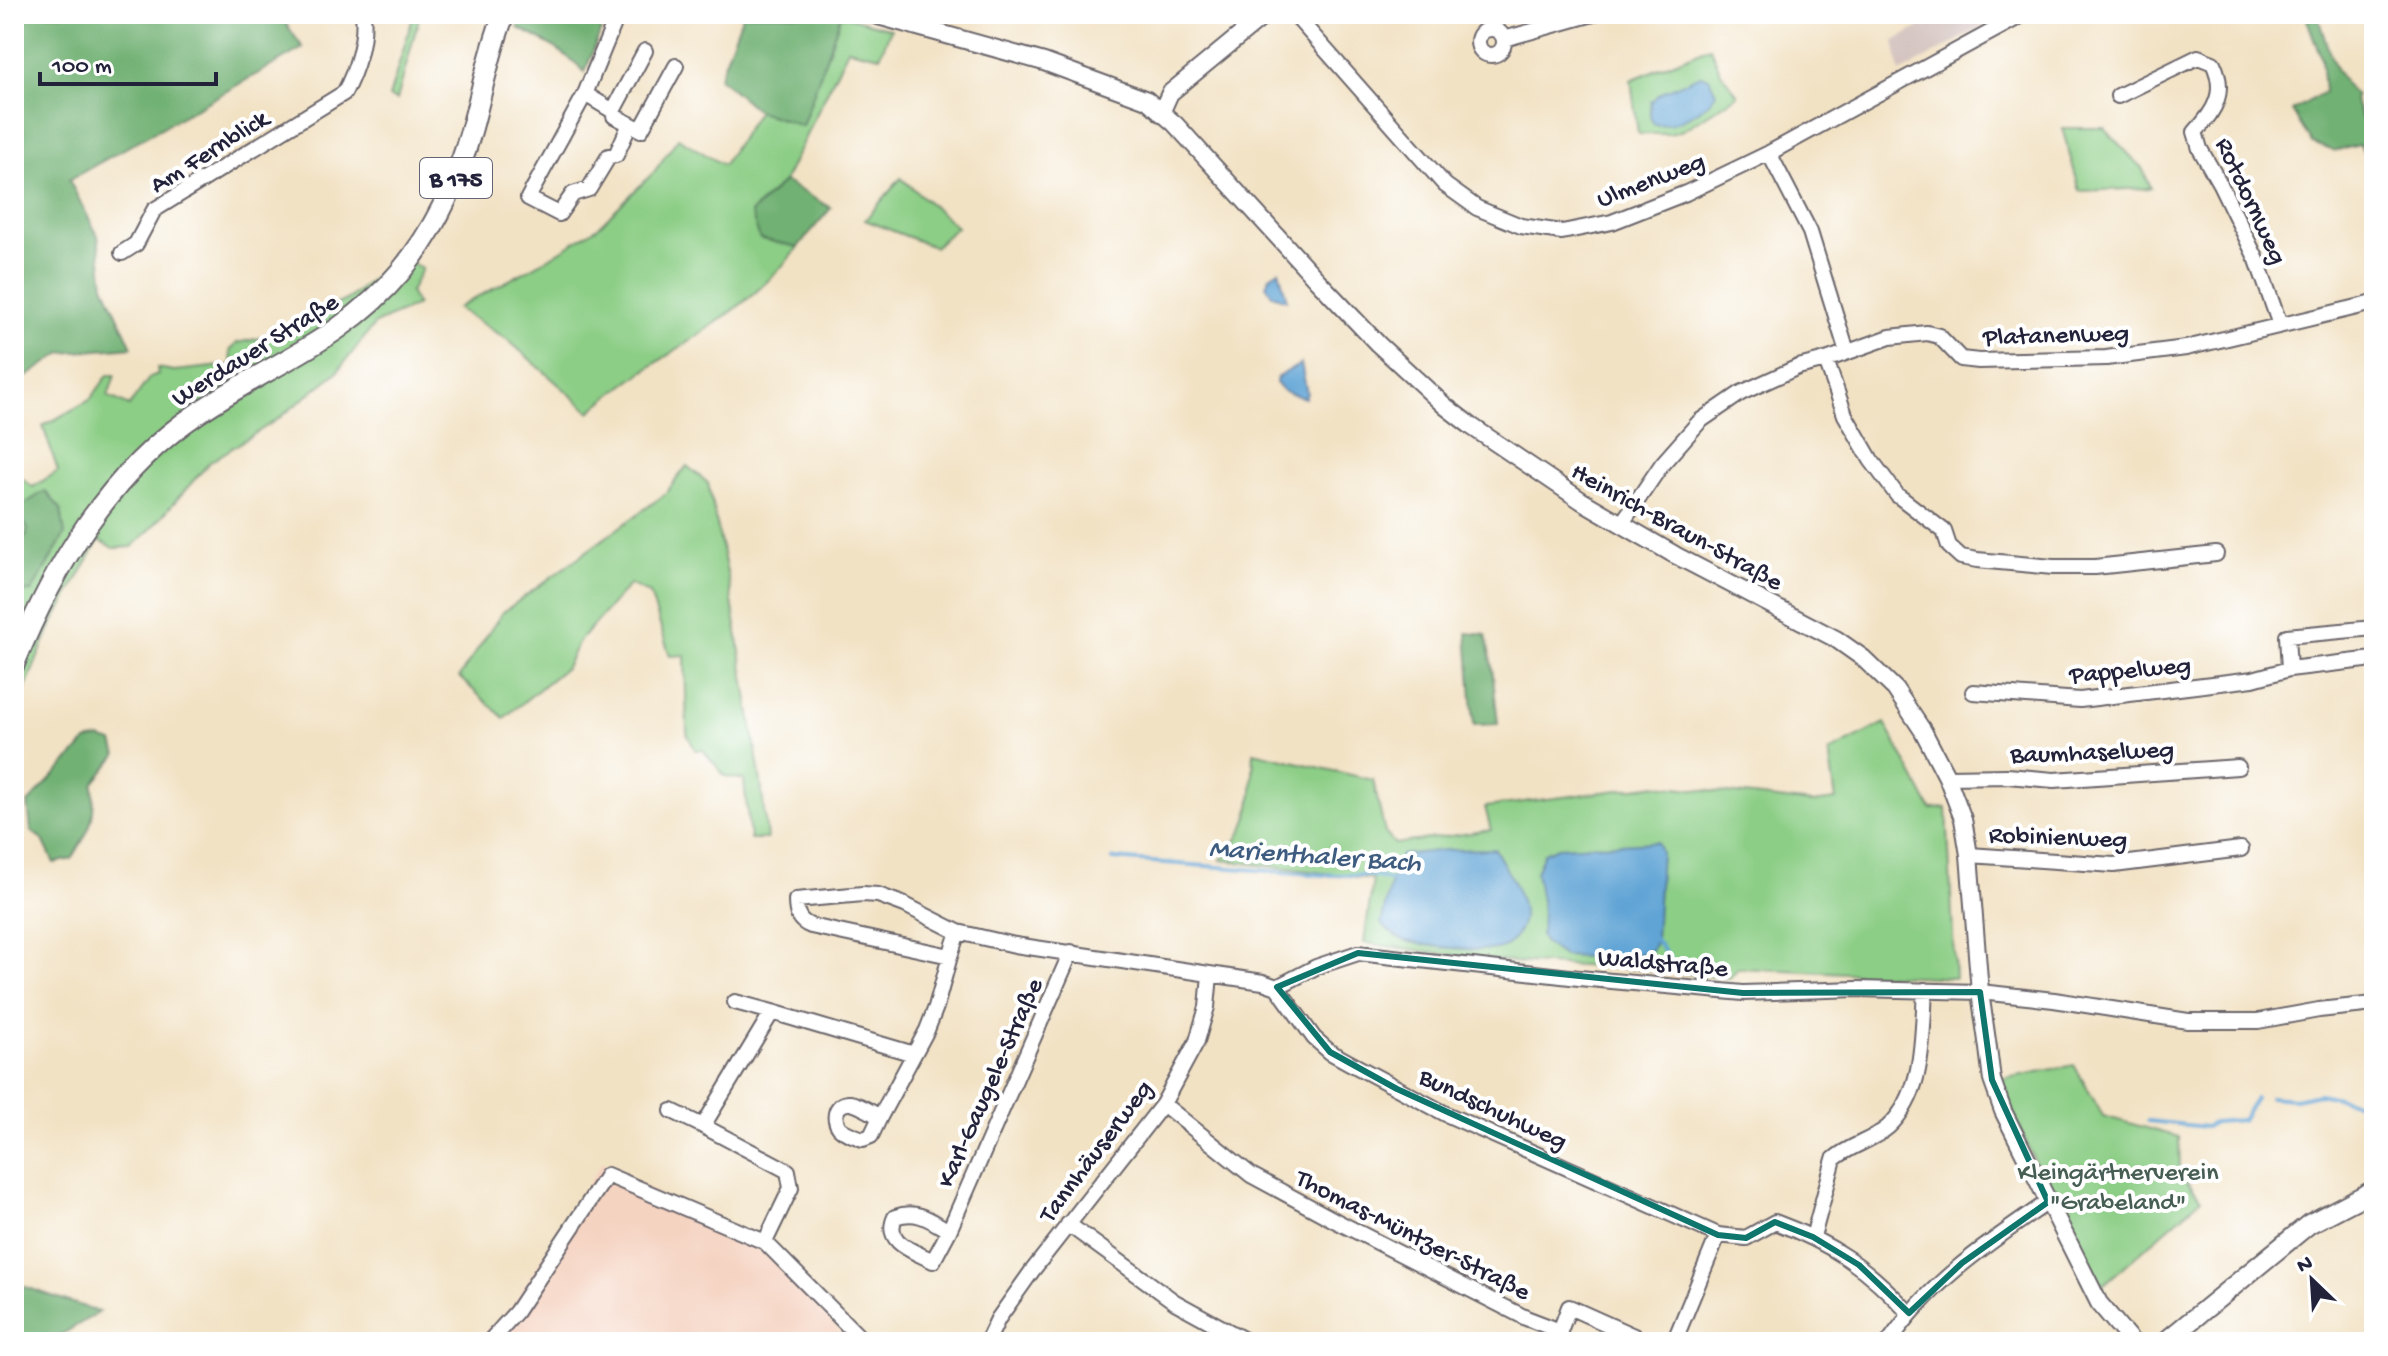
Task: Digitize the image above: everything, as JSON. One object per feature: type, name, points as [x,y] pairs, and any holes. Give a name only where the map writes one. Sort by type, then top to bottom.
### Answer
[{"type":"main road","name":"Werdauer Straße","points":[[14,664],[60,569],[95,513],[126,475],[169,434],[198,412],[304,352],[357,315],[399,273],[420,246],[443,206],[462,162],[504,14]]},
{"type":"main road","points":[[2165,1342],[2309,1224],[2374,1190]]},
{"type":"street","name":"Am Fernblick","points":[[122,253],[136,244],[154,210],[344,93],[351,82],[360,49],[363,14]]},
{"type":"street","points":[[615,14],[585,94],[528,198],[559,214],[573,194],[589,189],[609,156],[616,155],[630,124]]},
{"type":"street","name":"Heinrich-Braun-Straße","points":[[871,14],[1044,62],[1147,100],[1175,124],[1378,344],[1445,406],[1582,501],[1675,555],[1836,639],[1863,658],[1895,689],[1923,731],[1947,777],[1963,819],[1992,1080],[2003,1111],[2099,1303],[2132,1342]]},
{"type":"street","points":[[1161,113],[1170,93],[1266,14]]},
{"type":"street","name":"Ulmenweg","points":[[1294,14],[1445,185],[1477,208],[1521,226],[1562,232],[1612,222],[1686,193],[1769,153],[2024,14]]},
{"type":"street","points":[[1504,39],[1593,14]]},
{"type":"street","points":[[613,111],[645,51]]},
{"type":"street","name":"Rotdornweg","points":[[2118,96],[2198,57],[2213,63],[2219,76],[2220,93],[2209,117],[2195,132],[2200,149],[2257,260],[2280,325]]},
{"type":"street","points":[[585,94],[613,111],[614,116],[641,130],[676,66]]},
{"type":"street","points":[[1769,153],[1810,232],[1847,352]]},
{"type":"street","name":"Platanenweg","points":[[1622,523],[1662,464],[1700,421],[1741,393],[1798,367],[1890,337],[1927,333],[1939,336],[1961,359],[1970,360],[2106,358],[2186,348],[2374,303]]},
{"type":"street","points":[[1826,360],[1845,415],[1871,460],[1897,495],[1944,531],[1949,546],[1961,557],[2053,567],[2095,567],[2216,554]]},
{"type":"street","points":[[2289,669],[2287,636],[2374,628]]},
{"type":"street","name":"Pappelweg","points":[[1973,692],[2080,700],[2253,679],[2289,669],[2374,659]]},
{"type":"street","name":"Baumhaselweg","points":[[1947,777],[2007,776],[2054,780],[2238,767]]},
{"type":"street","name":"Robinienweg","points":[[1969,855],[2114,865],[2241,849]]},
{"type":"street","points":[[950,956],[811,926],[803,923],[798,916],[796,900],[878,895],[958,932],[1015,945],[1263,982],[1277,987]]},
{"type":"street","points":[[880,1117],[936,1007],[958,932]]},
{"type":"street","name":"Karl-Gaugele-Straße","points":[[949,1231],[1071,952]]},
{"type":"street","name":"Waldstraße","points":[[1277,987],[1316,967],[1358,953],[1743,993],[1857,989],[1980,992],[2222,1023],[2258,1021],[2374,1004]]},
{"type":"street","name":"Tannhäuserweg","points":[[987,1342],[998,1319],[1032,1271],[1163,1104],[1197,1041],[1207,1007],[1210,975]]},
{"type":"street","name":"Bundschuhweg","points":[[1277,987],[1314,1038],[1330,1052],[1446,1114],[1718,1235],[1746,1238],[1775,1222],[1813,1237],[1859,1265],[1887,1288],[1909,1313]]},
{"type":"street","points":[[1813,1237],[1834,1159],[1888,1127],[1903,1109],[1914,1088],[1925,990]]},
{"type":"street","points":[[735,1002],[914,1054]]},
{"type":"street","points":[[703,1126],[772,1012]]},
{"type":"street","name":"Thomas-Müntzer-Straße","points":[[1163,1104],[1251,1175],[1557,1336],[1569,1307],[1647,1342]]},
{"type":"street","points":[[672,1111],[788,1171],[791,1188],[765,1242]]},
{"type":"street","points":[[489,1342],[516,1312],[607,1175],[765,1242],[864,1342]]},
{"type":"street","points":[[1889,1342],[1909,1313],[1962,1263],[2048,1202]]},
{"type":"street","points":[[1068,1224],[1175,1302],[1248,1342]]},
{"type":"street","points":[[1674,1342],[1718,1235]]},
{"type":"highlighted area","points":[[1358,953],[1743,993],[1980,992],[1992,1080],[2048,1202],[1962,1263],[1909,1313],[1859,1265],[1813,1237],[1775,1222],[1746,1238],[1718,1235],[1397,1089],[1330,1052],[1277,987]]},
{"type":"shaded area","points":[[1943,14],[2004,14],[1900,73],[1894,41]]},
{"type":"shaded area","points":[[602,1162],[767,1256],[850,1342],[475,1342],[512,1306]]},
{"type":"green space","points":[[14,14],[279,14],[303,48],[69,180],[98,236],[104,285],[132,347],[62,353],[14,385]]},
{"type":"green space","points":[[414,14],[420,14],[397,100],[389,97]]},
{"type":"green space","points":[[522,14],[607,14],[585,72],[570,58],[518,28]]},
{"type":"green space","points":[[743,14],[841,15],[802,126],[758,111],[719,78]]},
{"type":"green space","points":[[2305,14],[2317,14],[2337,70],[2356,95],[2354,100],[2374,146],[2374,164],[2369,164],[2360,145],[2334,151],[2312,143],[2292,111],[2324,92],[2321,58]]},
{"type":"green space","points":[[841,15],[891,29],[880,56],[848,49],[784,181],[751,212],[761,239],[798,247],[753,295],[615,391],[590,412],[508,340],[457,308],[541,263],[598,227],[654,172],[678,138],[723,165],[758,111],[802,126]]},
{"type":"green space","points":[[1710,47],[1720,71],[1738,95],[1683,130],[1670,134],[1638,134],[1631,80]]},
{"type":"green space","points":[[2062,128],[2104,128],[2142,168],[2151,188],[2080,191]]},
{"type":"green space","points":[[901,178],[957,227],[934,247],[865,220]]},
{"type":"green space","points":[[784,181],[831,208],[798,247],[760,239],[751,213]]},
{"type":"green space","points":[[400,256],[422,269],[410,292],[417,305],[375,324],[337,372],[278,419],[210,462],[132,547],[113,548],[99,540],[49,630],[14,716],[14,587],[19,592],[28,529],[26,537],[14,530],[14,472],[33,487],[58,471],[43,426],[90,400],[108,375],[115,375],[108,396],[129,406],[150,377],[158,374],[157,368],[174,371],[232,365],[230,351],[237,343],[270,336],[348,299]]},
{"type":"green space","points":[[687,466],[708,483],[729,582],[767,839],[750,839],[744,780],[725,776],[703,750],[695,750],[687,733],[685,655],[670,656],[650,594],[630,584],[579,641],[566,667],[504,718],[459,677],[502,613],[664,495]]},
{"type":"green space","points":[[45,491],[61,509],[65,534],[32,591],[19,592],[14,587],[14,530],[26,537],[28,529],[15,510]]},
{"type":"green space","points":[[1467,633],[1486,635],[1498,724],[1474,725]]},
{"type":"green space","points":[[1885,723],[1931,809],[1947,808],[1955,978],[1738,968],[1730,978],[1495,961],[1364,943],[1373,879],[1221,860],[1240,834],[1250,810],[1254,752],[1373,780],[1385,833],[1395,844],[1491,830],[1485,807],[1658,785],[1812,803],[1836,800],[1829,752]]},
{"type":"green space","points":[[99,738],[113,742],[117,755],[93,784],[92,816],[78,849],[72,859],[54,863],[43,840],[31,831],[28,803],[87,741]]},
{"type":"green space","name":"Kleingärtnerverein \"Grabeland\"","points":[[2074,1065],[2103,1116],[2179,1137],[2180,1173],[2201,1199],[2103,1285],[2046,1185],[2001,1079]]},
{"type":"green space","points":[[14,1283],[99,1312],[49,1342],[14,1342]]},
{"type":"water","points":[[1700,75],[1709,78],[1716,93],[1712,99],[1680,120],[1654,124],[1650,117],[1651,102],[1659,94]]},
{"type":"water","points":[[1279,270],[1287,300],[1272,295],[1266,285],[1270,276]]},
{"type":"water","points":[[1301,364],[1307,393],[1305,398],[1283,391],[1276,383],[1277,377]]},
{"type":"water","points":[[1657,842],[1661,852],[1656,939],[1652,949],[1646,953],[1611,958],[1563,956],[1544,942],[1536,872],[1544,853],[1558,847]]},
{"type":"water","points":[[1495,849],[1516,888],[1523,912],[1520,928],[1506,946],[1481,950],[1422,944],[1401,939],[1381,924],[1401,855]]},
{"type":"waterway","name":"Marienthaler Bach","points":[[1113,859],[1323,875],[1370,875],[1393,881]]},
{"type":"waterway","name":"Marienthaler Bach","points":[[1654,938],[1675,966]]},
{"type":"waterway","name":"Marienthaler Bach","points":[[2270,1097],[2294,1099],[2319,1094],[2374,1106]]},
{"type":"waterway","name":"Marienthaler Bach","points":[[2148,1121],[2206,1127],[2214,1122],[2242,1120],[2255,1098]]}]
